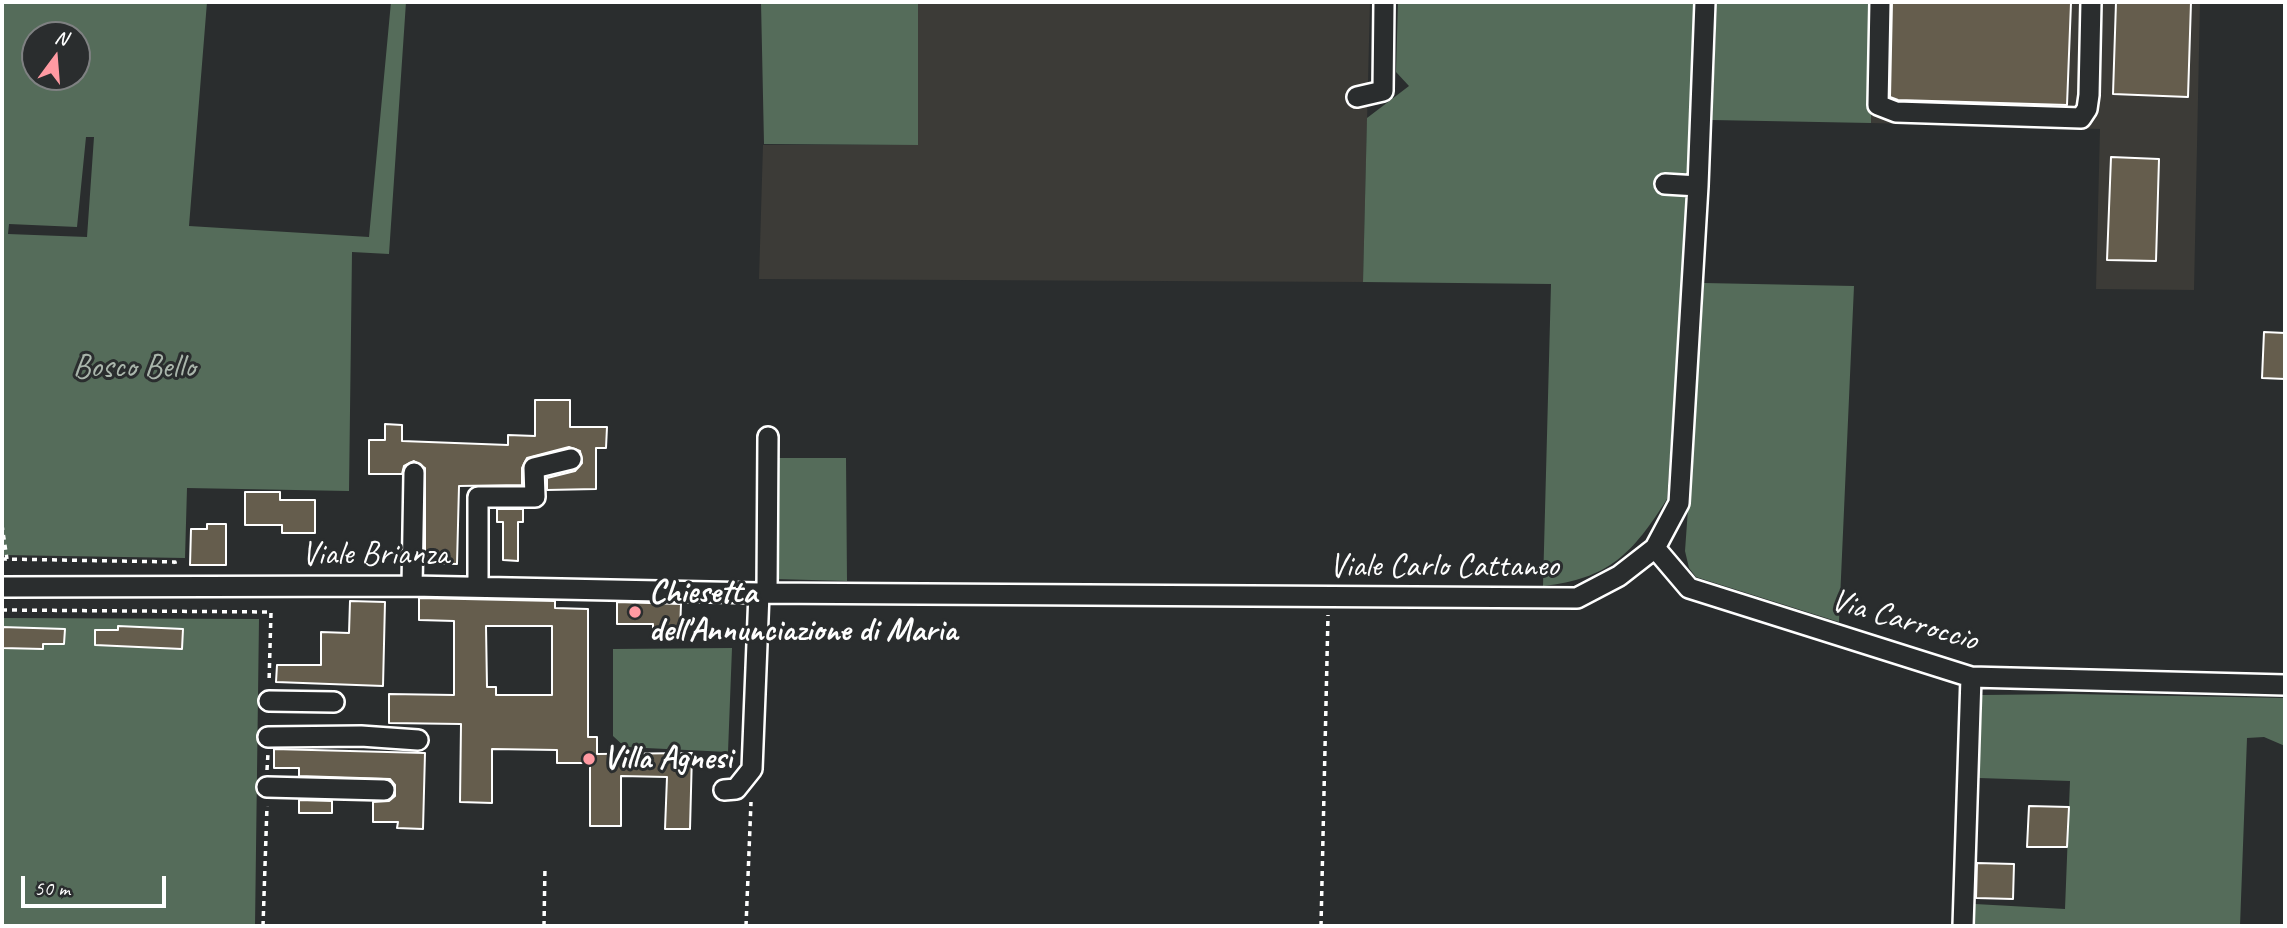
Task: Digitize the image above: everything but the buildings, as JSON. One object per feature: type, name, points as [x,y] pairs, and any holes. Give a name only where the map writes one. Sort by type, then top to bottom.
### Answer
[{"type":"street","points":[[1357,97],[1383,91],[1384,2]]},
{"type":"street","name":"Viale Carlo Cattaneo","points":[[759,593],[1328,599],[1577,598],[1619,576],[1655,548],[1679,503],[1698,186],[1705,2]]},
{"type":"street","points":[[1880,2],[1878,104],[1896,112],[2081,118],[2087,109],[2089,95],[2091,2]]},
{"type":"street","points":[[1665,184],[1698,186]]},
{"type":"street","points":[[724,790],[736,789],[752,769],[768,437]]},
{"type":"street","points":[[478,586],[478,497],[535,497],[534,468],[571,459]]},
{"type":"street","points":[[412,586],[414,473]]},
{"type":"street","name":"Via Carroccio","points":[[1655,548],[1689,588],[1971,677],[2285,685]]},
{"type":"street","name":"Viale Brianza","points":[[2,587],[478,586],[759,593]]},
{"type":"street","points":[[1964,926],[1971,677]]},
{"type":"street","points":[[269,701],[334,702]]},
{"type":"street","points":[[268,737],[361,736],[418,740]]},
{"type":"street","points":[[267,787],[384,790]]},
{"type":"path","points":[[2,524],[4,559],[45,560]]},
{"type":"path","points":[[1321,926],[1328,599]]},
{"type":"path","points":[[2,610],[271,612]]},
{"type":"path","points":[[746,926],[752,769]]},
{"type":"path","points":[[544,926],[545,866]]},
{"type":"shaded area","points":[[918,2],[1370,2],[1363,282],[759,279],[763,145],[918,145]]},
{"type":"shaded area","points":[[1874,2],[2200,2],[2194,290],[2096,289],[2100,129],[1871,123]]},
{"type":"green space","name":"Bosco Bello","points":[[2,2],[207,2],[189,226],[369,237],[391,2],[406,2],[389,254],[352,252],[349,491],[187,488],[185,558],[2,555]],"holes":[[[86,137],[94,137],[87,237],[8,234],[9,224],[77,227]]]},
{"type":"green space","points":[[761,2],[918,2],[918,145],[764,144]]},
{"type":"green space","points":[[1398,2],[1695,2],[1688,193],[1667,499],[1630,548],[1602,570],[1585,577],[1543,586],[1551,284],[1363,282],[1367,118],[1409,86],[1396,72]]},
{"type":"green space","points":[[1717,2],[1874,2],[1871,123],[1712,120]]},
{"type":"green space","points":[[1704,283],[1854,286],[1839,622],[1696,577],[1689,568],[1685,551]]},
{"type":"green space","points":[[775,458],[846,458],[847,581],[775,579]]},
{"type":"green space","points":[[2,618],[259,619],[255,926],[2,926]]},
{"type":"green space","points":[[732,648],[728,752],[625,747],[613,736],[613,649]]},
{"type":"green space","points":[[1982,695],[2285,698],[2285,746],[2264,737],[2247,738],[2240,926],[1975,926],[1975,904],[2065,909],[2070,781],[1979,778]]},
{"type":"place","name":"Chiesetta dell'Annunciazione di Maria","points":[[635,612]]},
{"type":"place","name":"Villa Agnesi","points":[[589,759]]}]
